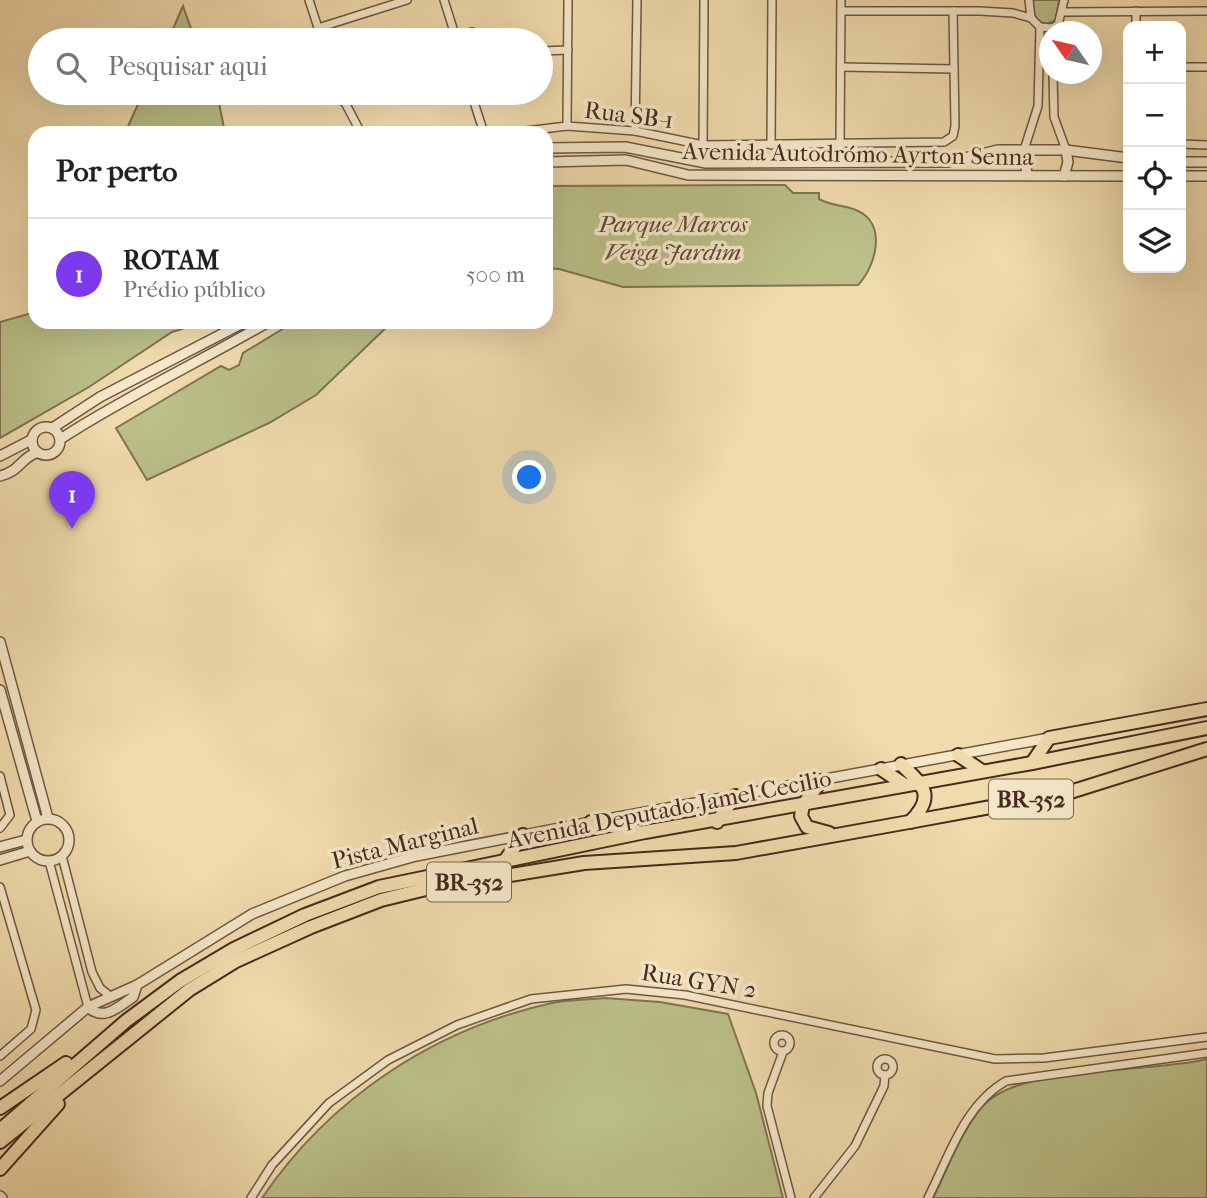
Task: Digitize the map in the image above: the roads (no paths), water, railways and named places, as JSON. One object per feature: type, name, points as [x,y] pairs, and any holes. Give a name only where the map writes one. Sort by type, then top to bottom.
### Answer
[{"type":"highway","points":[[1032,763],[1049,738],[1207,709]]},
{"type":"highway","points":[[1182,713],[1207,719]]},
{"type":"highway","name":"Avenida Deputado Jamel Cecilio","points":[[0,1130],[126,1020],[180,981],[234,949],[305,915],[379,887],[645,832],[716,822],[1207,728]]},
{"type":"highway","name":"BR-352","points":[[909,822],[1067,793],[1207,749]]},
{"type":"highway","points":[[958,755],[982,771]]},
{"type":"highway","points":[[901,764],[920,782],[924,805],[909,822]]},
{"type":"highway","points":[[881,769],[905,785]]},
{"type":"highway","points":[[821,780],[803,805],[801,816],[807,827],[836,835]]},
{"type":"highway","points":[[716,822],[735,796]]},
{"type":"highway","points":[[591,821],[645,832]]},
{"type":"highway","name":"Avenida Deputado Jamel Cecilio","points":[[0,1142],[189,990],[236,961],[311,927],[382,900],[426,889],[584,863],[736,853],[909,822]]},
{"type":"highway","points":[[504,862],[523,835]]},
{"type":"highway","points":[[0,1108],[126,1020]]},
{"type":"highway","points":[[0,1169],[71,1089],[135,1031]]},
{"type":"street","points":[[309,0],[318,28],[407,0]]},
{"type":"street","points":[[444,0],[450,28]]},
{"type":"street","points":[[568,126],[569,0]]},
{"type":"street","points":[[635,131],[637,0]]},
{"type":"street","points":[[703,145],[704,0]]},
{"type":"street","points":[[771,145],[772,0]]},
{"type":"street","points":[[840,145],[841,0]]},
{"type":"street","points":[[1060,21],[1064,0]]},
{"type":"street","points":[[1013,13],[1028,2],[1031,18]]},
{"type":"street","points":[[841,11],[1013,13],[1031,18],[1039,26]]},
{"type":"street","name":"Rua SB-1","points":[[553,128],[568,126],[635,131],[703,145],[944,142],[953,136],[956,126],[953,11]]},
{"type":"street","points":[[1136,11],[1136,21]]},
{"type":"street","points":[[1063,12],[1207,11]]},
{"type":"street","points":[[553,51],[568,50]]},
{"type":"street","points":[[1027,175],[1024,150],[1038,106],[1039,66]]},
{"type":"street","points":[[841,67],[954,69]]},
{"type":"street","points":[[1186,67],[1207,67]]},
{"type":"street","points":[[1053,84],[1054,117],[1068,162],[1064,176]]},
{"type":"street","points":[[346,105],[357,126]]},
{"type":"street","points":[[475,105],[482,126]]},
{"type":"street","points":[[1186,144],[1207,145]]},
{"type":"street","name":"Avenida Autodrómo Ayrton Senna","points":[[553,148],[625,147],[706,163],[948,162],[978,152],[1024,150],[1066,150],[1123,157]]},
{"type":"street","name":"Avenida Autodrómo Ayrton Senna","points":[[553,162],[626,160],[688,175],[1123,176]]},
{"type":"street","points":[[1186,162],[1207,162]]},
{"type":"street","points":[[1186,176],[1207,176]]},
{"type":"street","points":[[0,456],[31,440],[38,432],[54,427],[100,397],[231,329]]},
{"type":"street","points":[[0,476],[18,470],[31,455],[51,451],[62,438],[111,406],[256,329]]},
{"type":"street","points":[[54,427],[62,438]]},
{"type":"street","points":[[31,440],[36,453]]},
{"type":"street","points":[[0,642],[48,818]]},
{"type":"street","points":[[0,690],[37,821]]},
{"type":"street","name":"Pista Marginal","points":[[0,1081],[88,1007],[137,985],[252,914],[309,890],[395,861],[591,821],[1049,738]]},
{"type":"street","points":[[0,776],[10,815],[0,828]]},
{"type":"street","points":[[48,818],[55,819],[67,829],[69,843],[62,856],[49,861],[38,859],[30,851],[26,840],[29,829],[37,821],[48,818]]},
{"type":"street","points":[[0,847],[26,840]]},
{"type":"street","points":[[0,859],[30,851]]},
{"type":"street","points":[[62,856],[95,981],[110,996]]},
{"type":"street","points":[[49,861],[88,1007],[96,1013],[108,1014],[133,997],[137,985]]},
{"type":"street","points":[[0,887],[36,1010],[31,1029],[0,1056]]},
{"type":"street","name":"Rua GYN 2","points":[[251,1198],[272,1165],[329,1103],[388,1060],[457,1025],[531,999],[626,989],[685,995],[995,1059],[1044,1058],[1207,1037]]},
{"type":"street","points":[[783,1052],[768,1093],[767,1106],[791,1198]]},
{"type":"street","points":[[928,1198],[976,1105],[1006,1081],[1207,1053]]},
{"type":"street","points":[[814,1198],[855,1146],[884,1086],[885,1075]]},
{"type":"place","name":"ROTAM","points":[[72,529]]},
{"type":"park label","name":"Parque Marcos Veiga Jardim","points":[[673,238]]}]
